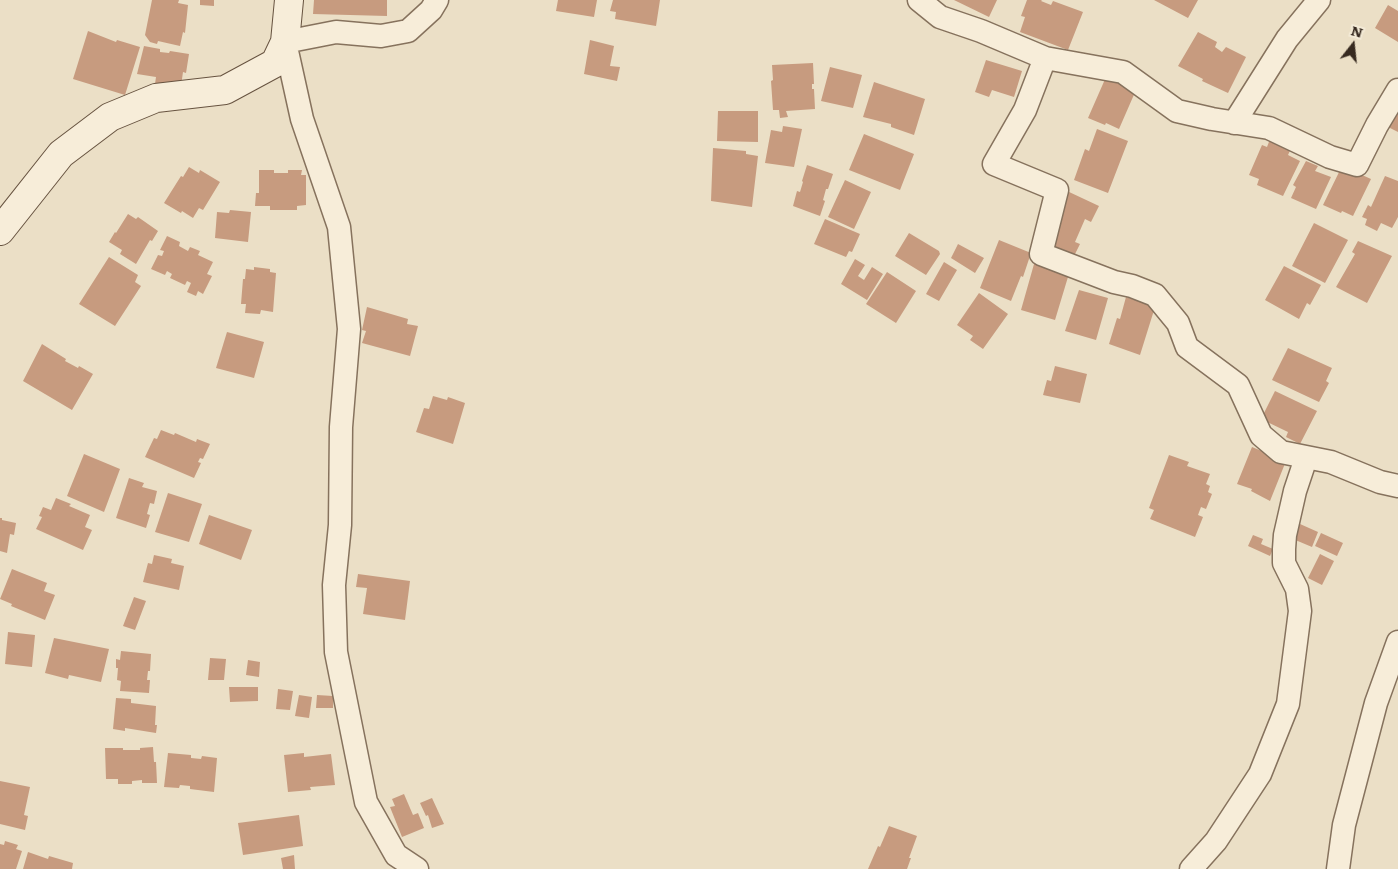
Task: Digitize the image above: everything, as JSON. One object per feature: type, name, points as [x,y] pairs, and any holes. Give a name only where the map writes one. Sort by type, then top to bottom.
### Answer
[{"type":"street","points":[[289,0],[285,42],[302,119],[339,226],[349,330],[341,427],[340,524],[334,585],[336,652],[366,802],[396,855],[417,869]]},
{"type":"street","points":[[285,42],[336,32],[380,36],[408,31],[431,10],[437,0]]},
{"type":"street","points":[[919,0],[940,17],[981,31],[1045,58],[1123,72],[1177,111],[1269,128],[1330,157],[1357,165],[1377,124],[1398,90]]},
{"type":"street","points":[[1234,123],[1287,38],[1319,0]]},
{"type":"street","points":[[0,231],[61,154],[110,117],[156,98],[225,90],[275,63],[285,42]]},
{"type":"street","points":[[1045,58],[1025,110],[994,164],[1057,190],[1041,254],[1114,282],[1132,286],[1155,295],[1178,322],[1187,347],[1238,384],[1261,435],[1281,452],[1331,462],[1380,482],[1398,486]]},
{"type":"street","points":[[1191,869],[1216,841],[1260,774],[1288,704],[1300,611],[1297,590],[1284,563],[1285,535],[1295,491],[1306,458]]},
{"type":"street","points":[[1338,869],[1344,825],[1376,702],[1393,670],[1398,642]]},
{"type":"building","points":[[152,0],[179,0],[178,3],[188,5],[185,33],[183,32],[180,46],[158,41],[157,44],[150,42],[145,35]]},
{"type":"building","points":[[200,0],[214,0],[214,6],[200,5]]},
{"type":"building","points":[[314,0],[387,0],[387,16],[313,14]]},
{"type":"building","points":[[558,0],[597,0],[594,17],[556,11]]},
{"type":"building","points":[[613,0],[660,0],[656,26],[615,19],[616,12],[610,11]]},
{"type":"building","points":[[954,0],[997,0],[989,17]]},
{"type":"building","points":[[1027,0],[1042,0],[1051,5],[1053,1],[1083,12],[1068,50],[1020,32],[1025,17],[1021,16]]},
{"type":"building","points":[[1154,0],[1198,0],[1188,18]]},
{"type":"building","points":[[1388,5],[1398,11],[1398,42],[1375,28]]},
{"type":"building","points":[[88,31],[116,42],[117,40],[140,47],[125,95],[73,79]]},
{"type":"building","points":[[1198,32],[1217,42],[1215,47],[1222,52],[1226,47],[1246,57],[1228,93],[1202,81],[1203,79],[1178,66]]},
{"type":"building","points":[[590,40],[614,46],[610,66],[620,67],[617,81],[584,74]]},
{"type":"building","points":[[144,46],[160,49],[160,52],[169,53],[170,51],[189,54],[186,73],[183,72],[181,86],[155,84],[156,77],[137,74]]},
{"type":"building","points":[[986,60],[1022,71],[1014,97],[992,90],[989,97],[975,92]]},
{"type":"building","points":[[813,63],[814,84],[812,84],[812,89],[814,89],[815,109],[786,111],[788,117],[780,118],[779,110],[773,110],[772,65]]},
{"type":"building","points":[[830,67],[862,75],[853,108],[821,101]]},
{"type":"building","points":[[1106,77],[1136,90],[1119,129],[1088,118]]},
{"type":"building","points":[[874,82],[925,99],[914,135],[891,127],[891,124],[863,117]]},
{"type":"building","points":[[1398,96],[1398,132],[1382,124]]},
{"type":"building","points":[[718,111],[758,111],[758,142],[717,141]]},
{"type":"building","points":[[783,126],[802,129],[794,167],[765,163],[771,130],[782,132]]},
{"type":"building","points":[[1097,129],[1128,141],[1108,193],[1074,180],[1085,149],[1089,151]]},
{"type":"building","points":[[864,134],[914,154],[900,190],[849,170]]},
{"type":"building","points":[[1272,134],[1293,144],[1288,155],[1300,161],[1283,196],[1257,185],[1259,179],[1249,175],[1262,145],[1267,147]]},
{"type":"building","points":[[713,148],[746,151],[746,154],[758,156],[752,207],[711,201]]},
{"type":"building","points":[[1306,161],[1318,166],[1315,171],[1331,177],[1316,209],[1291,198],[1296,187],[1293,185]]},
{"type":"building","points":[[807,165],[833,174],[828,189],[826,189],[823,200],[825,201],[820,216],[793,206],[797,191],[800,192]]},
{"type":"building","points":[[1342,166],[1371,179],[1353,216],[1323,205]]},
{"type":"building","points":[[189,167],[199,173],[200,170],[220,182],[203,210],[199,208],[193,218],[164,203]]},
{"type":"building","points":[[259,170],[274,170],[274,173],[288,173],[288,170],[302,170],[301,175],[306,175],[306,205],[297,206],[297,210],[270,210],[270,206],[255,206],[256,193],[259,193]]},
{"type":"building","points":[[1385,176],[1398,181],[1398,217],[1392,228],[1381,223],[1377,231],[1365,225],[1367,219],[1362,217],[1368,205],[1371,207]]},
{"type":"building","points":[[845,180],[871,192],[854,229],[828,217]]},
{"type":"building","points":[[1067,191],[1099,206],[1091,222],[1085,219],[1075,242],[1080,244],[1073,258],[1046,245]]},
{"type":"building","points":[[230,210],[251,212],[248,242],[215,238],[217,212],[229,213]]},
{"type":"building","points":[[128,214],[136,219],[138,217],[158,231],[152,241],[150,240],[136,264],[120,254],[122,250],[109,242]]},
{"type":"building","points":[[825,219],[860,234],[852,252],[849,251],[846,257],[814,244]]},
{"type":"building","points":[[1314,223],[1348,240],[1325,283],[1292,266]]},
{"type":"building","points":[[909,233],[939,251],[940,254],[926,275],[895,256]]},
{"type":"building","points":[[167,236],[180,242],[179,246],[188,251],[190,247],[200,251],[198,255],[213,262],[207,274],[212,276],[203,294],[198,291],[196,296],[187,292],[191,283],[187,281],[185,285],[170,278],[172,274],[167,271],[165,275],[151,269],[158,255],[162,256],[164,251],[160,250]]},
{"type":"building","points":[[999,240],[1031,253],[1023,277],[1021,276],[1011,301],[980,288]]},
{"type":"building","points":[[1358,241],[1392,256],[1367,303],[1336,287],[1355,254],[1352,252]]},
{"type":"building","points":[[958,244],[984,258],[975,273],[951,258]]},
{"type":"building","points":[[109,257],[138,275],[135,282],[141,286],[115,326],[79,304]]},
{"type":"building","points":[[1036,257],[1071,267],[1055,320],[1021,310]]},
{"type":"building","points":[[855,259],[865,265],[858,276],[864,280],[872,267],[883,274],[867,300],[841,284]]},
{"type":"building","points":[[944,262],[957,270],[939,301],[926,294]]},
{"type":"building","points":[[1284,266],[1321,285],[1310,305],[1307,303],[1299,319],[1265,300]]},
{"type":"building","points":[[254,267],[270,269],[270,272],[276,273],[273,312],[261,310],[260,314],[245,313],[246,304],[241,304],[243,279],[245,279],[246,269],[254,270]]},
{"type":"building","points":[[887,272],[916,291],[896,323],[866,304]]},
{"type":"building","points":[[1079,290],[1108,298],[1096,340],[1065,331]]},
{"type":"building","points":[[979,293],[1008,314],[983,349],[970,340],[973,336],[957,325]]},
{"type":"building","points":[[1126,297],[1155,307],[1140,355],[1109,344],[1117,318],[1120,319]]},
{"type":"building","points":[[367,307],[408,319],[407,324],[418,326],[410,356],[362,343],[366,331],[362,330]]},
{"type":"building","points":[[227,332],[264,342],[254,378],[216,368]]},
{"type":"building","points":[[42,344],[66,359],[65,361],[93,374],[72,410],[23,381]]},
{"type":"building","points":[[1288,348],[1332,368],[1326,381],[1329,383],[1319,402],[1272,380]]},
{"type":"building","points":[[1055,366],[1087,374],[1080,403],[1043,395],[1047,380],[1051,381]]},
{"type":"building","points":[[1275,391],[1317,411],[1300,444],[1286,437],[1288,432],[1261,419]]},
{"type":"building","points":[[433,396],[447,400],[448,397],[465,403],[453,444],[416,432],[424,408],[429,409]]},
{"type":"building","points":[[161,430],[174,435],[175,433],[196,442],[197,439],[210,444],[203,459],[200,458],[198,462],[201,463],[194,478],[145,457],[154,438],[157,439]]},
{"type":"building","points":[[1252,447],[1286,461],[1270,501],[1251,491],[1252,489],[1237,484]]},
{"type":"building","points":[[84,454],[120,469],[104,512],[67,496]]},
{"type":"building","points":[[1169,455],[1189,462],[1187,466],[1210,474],[1206,484],[1210,486],[1208,492],[1212,494],[1206,509],[1201,507],[1198,515],[1203,517],[1195,537],[1150,519],[1154,510],[1149,508]]},
{"type":"building","points":[[129,478],[144,483],[142,487],[157,491],[154,504],[150,503],[147,514],[150,515],[146,528],[116,518]]},
{"type":"building","points":[[168,493],[202,504],[189,542],[155,532]]},
{"type":"building","points":[[56,498],[90,515],[85,527],[92,530],[83,550],[36,529],[42,517],[39,516],[43,507],[51,510]]},
{"type":"building","points":[[209,515],[252,530],[241,560],[199,544]]},
{"type":"building","points":[[0,518],[16,523],[14,535],[10,534],[7,553],[0,551]]},
{"type":"building","points":[[1300,524],[1318,532],[1312,547],[1293,539]]},
{"type":"building","points":[[1321,533],[1343,543],[1337,556],[1315,546]]},
{"type":"building","points":[[1253,535],[1263,539],[1261,544],[1273,549],[1270,556],[1248,546]]},
{"type":"building","points":[[1320,554],[1334,561],[1322,585],[1308,578]]},
{"type":"building","points":[[154,555],[172,559],[171,563],[184,566],[179,590],[143,582],[148,563],[152,564]]},
{"type":"building","points":[[12,569],[47,583],[44,591],[55,595],[45,620],[11,606],[12,604],[0,599]]},
{"type":"building","points":[[358,574],[410,581],[405,620],[363,614],[367,588],[356,587]]},
{"type":"building","points":[[134,597],[146,601],[135,630],[123,626]]},
{"type":"building","points":[[8,632],[35,635],[32,667],[5,664]]},
{"type":"building","points":[[54,638],[109,649],[101,682],[69,675],[68,679],[45,673]]},
{"type":"building","points":[[121,651],[151,654],[150,671],[148,671],[147,680],[150,680],[149,693],[120,691],[121,681],[117,680],[118,668],[116,668],[116,659],[120,660]]},
{"type":"building","points":[[210,658],[226,659],[224,680],[208,680]]},
{"type":"building","points":[[248,660],[260,662],[259,677],[246,675]]},
{"type":"building","points":[[229,687],[258,687],[258,701],[230,702]]},
{"type":"building","points":[[278,689],[293,691],[290,710],[276,709]]},
{"type":"building","points":[[299,695],[312,697],[309,718],[295,716]]},
{"type":"building","points":[[317,695],[333,696],[333,708],[316,708]]},
{"type":"building","points":[[116,698],[131,699],[131,703],[156,706],[156,733],[125,728],[125,731],[113,729]]},
{"type":"building","points":[[153,747],[157,783],[142,783],[142,780],[132,781],[132,784],[118,784],[118,779],[106,779],[105,748],[140,750],[140,748]]},
{"type":"building","points":[[168,753],[191,755],[191,758],[201,759],[202,756],[217,758],[214,792],[190,789],[190,786],[180,785],[179,788],[164,787]]},
{"type":"building","points":[[304,753],[304,757],[331,754],[335,785],[310,787],[311,790],[288,792],[284,755]]},
{"type":"building","points":[[0,781],[30,787],[24,815],[28,816],[25,830],[0,824]]},
{"type":"building","points":[[404,794],[413,815],[418,813],[424,828],[402,837],[390,807],[395,806],[392,799]]},
{"type":"building","points":[[432,798],[444,824],[432,828],[428,815],[426,816],[420,803]]},
{"type":"building","points":[[299,815],[303,846],[243,855],[238,823]]},
{"type":"building","points":[[889,826],[917,836],[907,869],[868,869],[878,846],[880,847]]},
{"type":"building","points":[[5,841],[18,845],[16,849],[22,851],[16,869],[0,869],[0,844],[4,845]]},
{"type":"building","points":[[28,852],[48,859],[49,856],[73,863],[72,869],[23,869]]},
{"type":"building","points":[[294,855],[295,869],[283,869],[281,858]]}]
